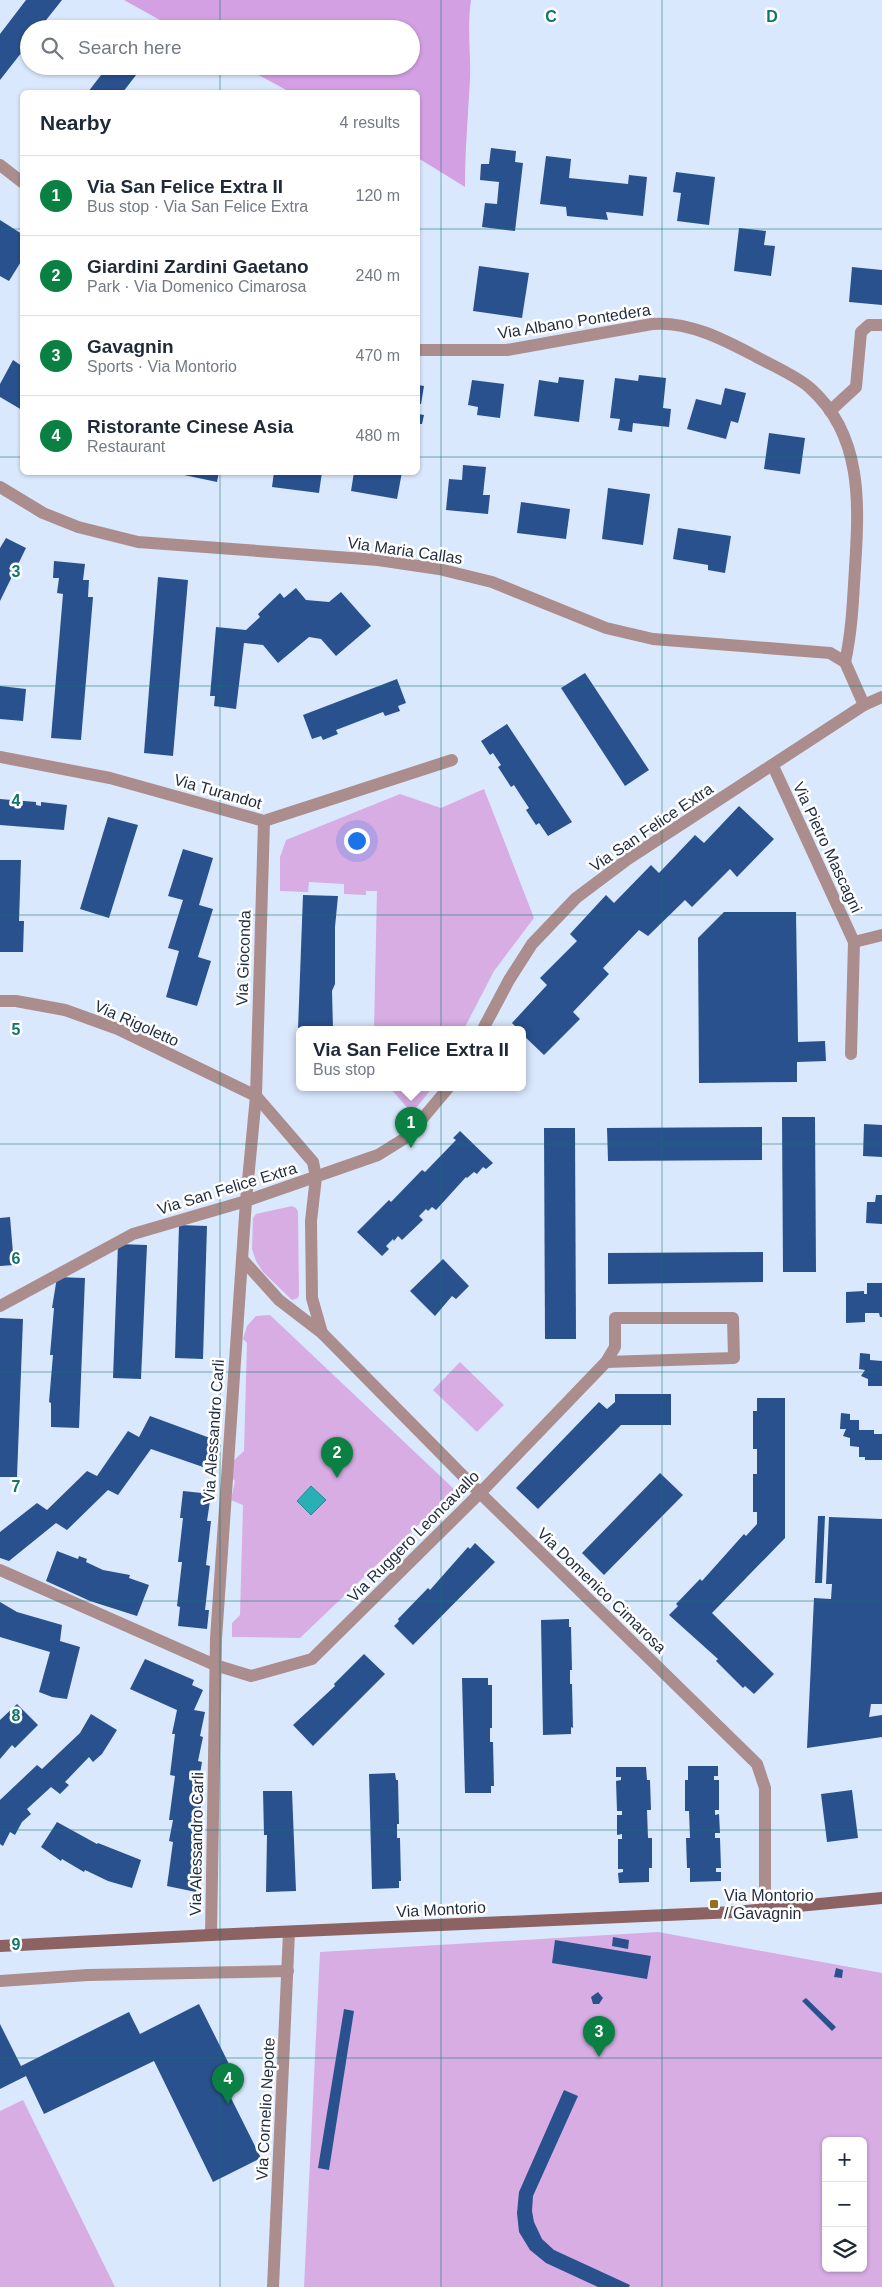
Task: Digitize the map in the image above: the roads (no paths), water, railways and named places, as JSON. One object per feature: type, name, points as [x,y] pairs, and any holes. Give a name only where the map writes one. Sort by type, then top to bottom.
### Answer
[{"type":"street","points":[[0,165],[20,180]]},
{"type":"street","name":"Via Albano Pontedera","points":[[420,350],[507,350],[669,322],[690,327],[745,351],[810,387],[830,411],[850,450],[857,480],[858,513],[851,634],[846,662]]},
{"type":"street","points":[[830,411],[856,387],[861,332],[869,325],[882,325]]},
{"type":"street","name":"Via Maria Callas","points":[[0,487],[43,513],[69,523],[138,542],[378,560],[439,569],[492,582],[606,628],[654,640],[830,653],[846,662]]},
{"type":"street","points":[[846,662],[864,705]]},
{"type":"street","name":"Via San Felice Extra","points":[[485,1026],[509,980],[532,944],[576,898],[628,859],[864,705],[882,697]]},
{"type":"street","name":"Via Turandot","points":[[0,758],[110,778],[264,821],[452,760]]},
{"type":"street","name":"Via Pietro Mascagni","points":[[773,766],[854,942],[851,1054]]},
{"type":"street","name":"Via Gioconda","points":[[246,1201],[256,1096],[264,821]]},
{"type":"street","points":[[854,942],[882,935]]},
{"type":"street","name":"Via Rigoletto","points":[[0,1001],[16,1001],[65,1010],[118,1029],[256,1096]]},
{"type":"street","name":"Via San Felice Extra","points":[[0,1306],[133,1234],[246,1201],[378,1155],[407,1137],[446,1091]]},
{"type":"street","points":[[256,1096],[313,1162],[316,1177]]},
{"type":"street","name":"Via Domenico Cimarosa","points":[[316,1177],[311,1221],[312,1298],[322,1333]]},
{"type":"street","name":"Via Alessandro Carli","points":[[211,1934],[215,1664],[246,1201]]},
{"type":"street","name":"Via Domenico Cimarosa","points":[[242,1259],[279,1300],[322,1333],[480,1493],[757,1764],[765,1788],[765,1910]]},
{"type":"street","name":"Via Ruggero Leoncavallo","points":[[215,1664],[251,1676],[312,1659],[480,1493],[606,1362],[615,1347],[615,1318],[733,1318],[734,1358],[606,1362]]},
{"type":"street","points":[[0,1570],[215,1664]]},
{"type":"street","name":"Via Montorio","points":[[0,1946],[211,1934],[765,1910],[882,1898]]},
{"type":"street","name":"Via Cornelio Nepote","points":[[273,2287],[289,1932]]},
{"type":"street","points":[[0,1981],[88,1975],[288,1971]]},
{"type":"place","name":"Via San Felice Extra II","points":[[411,1148]]},
{"type":"place","name":"Giardini Zardini Gaetano","points":[[337,1478]]},
{"type":"place","name":"Via Montorio / Gavagnin","points":[[714,1904]]},
{"type":"place","name":"Gavagnin","points":[[599,2057]]},
{"type":"place","name":"Ristorante Cinese Asia","points":[[228,2104]]}]
